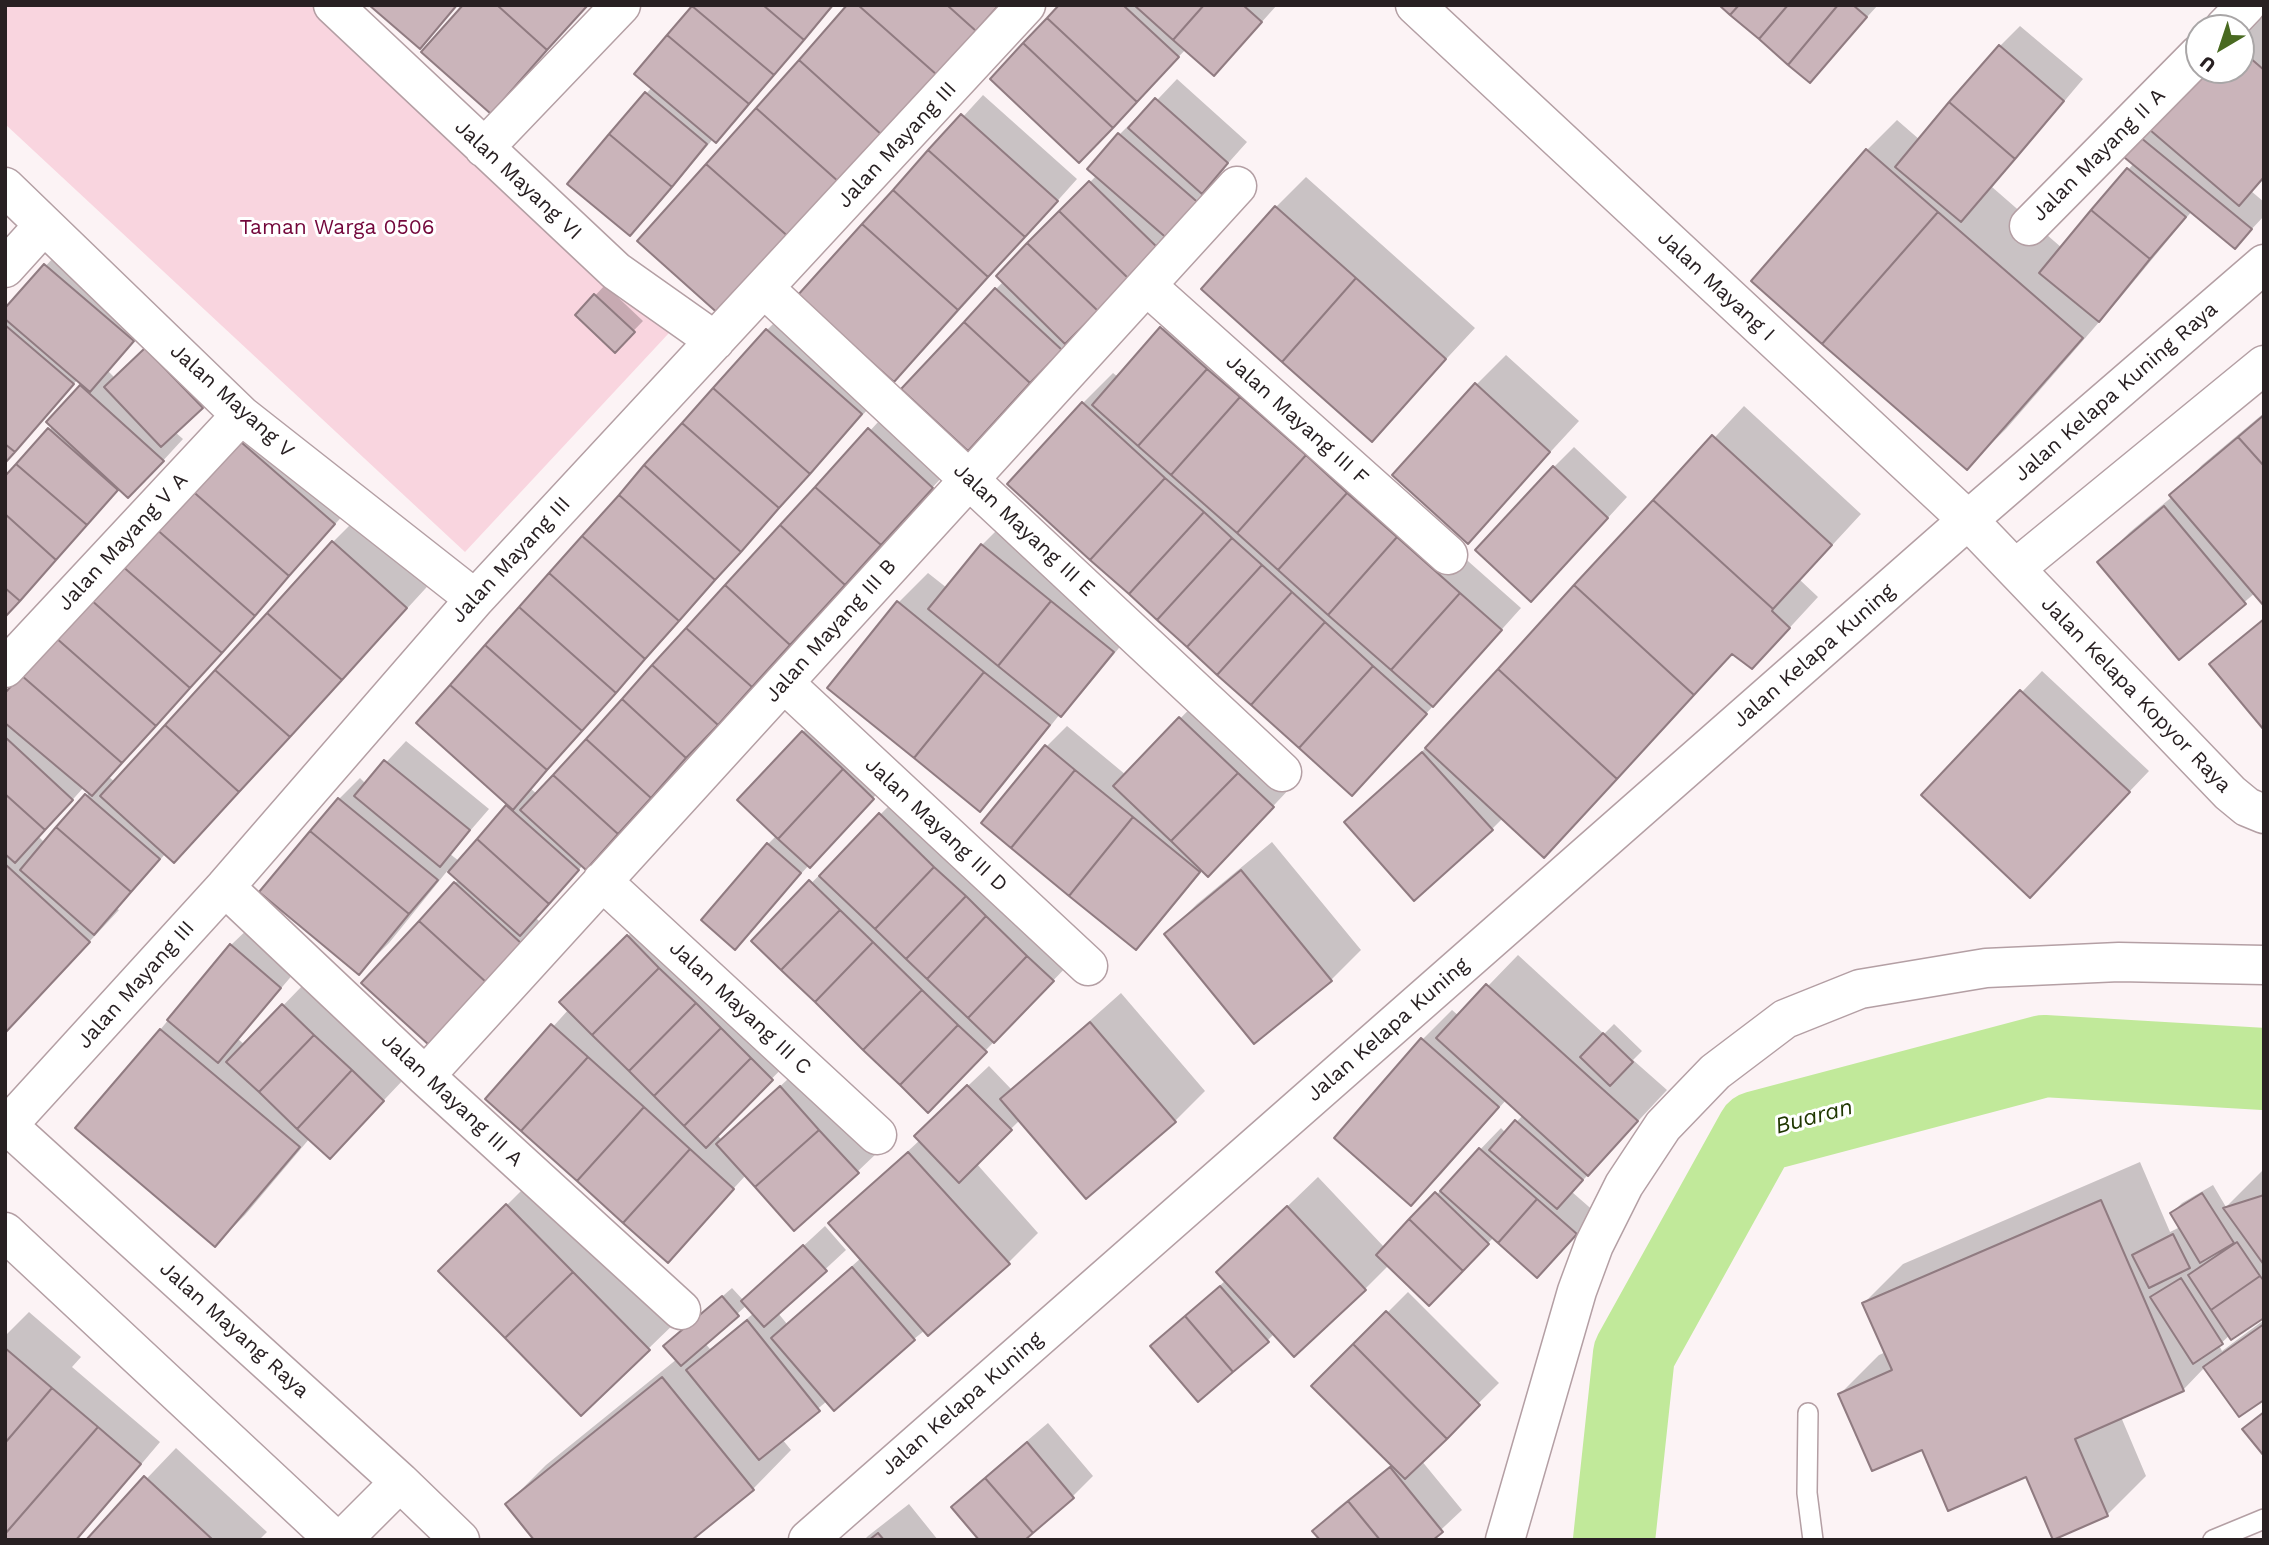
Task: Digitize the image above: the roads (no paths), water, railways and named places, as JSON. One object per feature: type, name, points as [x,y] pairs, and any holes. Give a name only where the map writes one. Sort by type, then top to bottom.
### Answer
[{"type":"street","name":"Jalan Mayang VI","points":[[333,5],[615,271],[715,341]]},
{"type":"street","points":[[484,148],[621,5]]},
{"type":"street","name":"Jalan Mayang III","points":[[7,1124],[225,887],[475,599],[1026,5]]},
{"type":"street","name":"Jalan Mayang I","points":[[1415,5],[1968,520],[2015,569]]},
{"type":"street","name":"Jalan Mayang II A","points":[[2029,226],[2185,68]]},
{"type":"street","name":"Jalan Mayang III B","points":[[425,1076],[1237,186]]},
{"type":"street","name":"Jalan Mayang V","points":[[5,187],[241,415],[475,599]]},
{"type":"street","points":[[5,268],[44,225]]},
{"type":"street","name":"Jalan Kelapa Kuning Raya","points":[[1968,520],[2264,264]]},
{"type":"street","name":"Jalan Mayang III F","points":[[1147,286],[1448,555]]},
{"type":"street","name":"Jalan Mayang III E","points":[[764,288],[1282,772]]},
{"type":"street","points":[[2015,569],[2264,366]]},
{"type":"street","name":"Jalan Mayang V A","points":[[5,668],[241,415]]},
{"type":"street","name":"Jalan Kelapa Kuning","points":[[808,1540],[1968,520]]},
{"type":"street","name":"Jalan Kelapa Kopyor Raya","points":[[2015,569],[2230,793],[2246,807],[2264,814]]},
{"type":"street","name":"Jalan Mayang III D","points":[[784,683],[1088,966]]},
{"type":"street","name":"Jalan Mayang III C","points":[[603,881],[877,1135]]},
{"type":"street","name":"Jalan Mayang III A","points":[[225,887],[425,1076],[681,1310]]},
{"type":"street","points":[[1505,1540],[1577,1291],[1594,1245],[1623,1185],[1663,1126],[1725,1064],[1785,1019],[1860,989],[1986,968],[2119,962],[2264,965]]},
{"type":"street","name":"Jalan Mayang Raya","points":[[7,1124],[400,1482],[460,1540]]},
{"type":"street","points":[[5,1232],[335,1540]]},
{"type":"street","points":[[342,1540],[400,1482]]},
{"type":"lane","points":[[1808,1413],[1807,1493],[1813,1540]]},
{"type":"lane","points":[[2213,1540],[2264,1519]]},
{"type":"waterway","name":"Buaran","points":[[1614,1540],[1634,1354],[1757,1132],[2044,1056],[2264,1069]]},
{"type":"park label","name":"Taman Warga 0506","points":[[337,228]]}]
